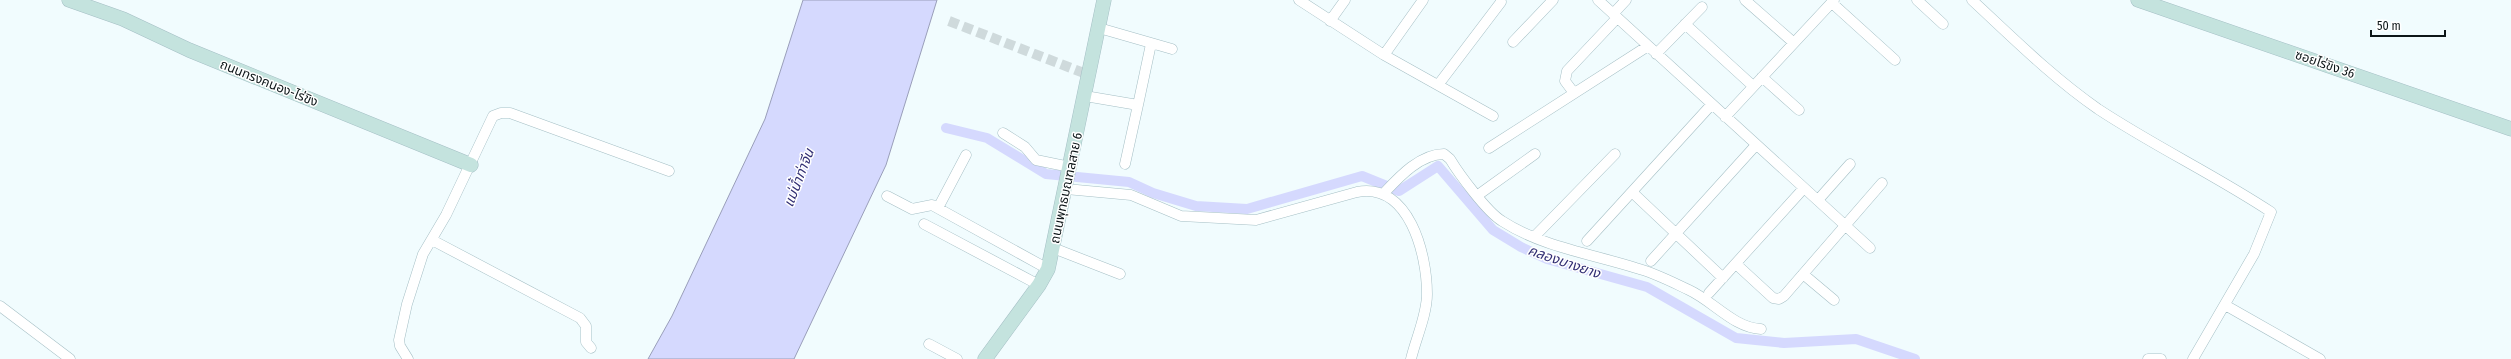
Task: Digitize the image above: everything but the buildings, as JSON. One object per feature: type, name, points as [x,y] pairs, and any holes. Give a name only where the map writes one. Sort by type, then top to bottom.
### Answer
[{"type":"street","name":"ถนนทรงคนอง-ไร่ขิง","points":[[69,0],[123,19],[189,50],[470,165]]},
{"type":"street","name":"ถนนพุทธมณฑลสาย 6","points":[[985,359],[1039,285],[1048,269],[1054,248],[1104,0]]},
{"type":"street","points":[[1299,0],[1384,55],[1493,116]]},
{"type":"street","points":[[1330,21],[1345,0]]},
{"type":"street","points":[[1384,55],[1424,0]]},
{"type":"street","points":[[1512,42],[1553,0]]},
{"type":"street","points":[[1598,0],[1870,248]]},
{"type":"street","points":[[1574,93],[1565,81],[1567,71],[1615,16],[1626,0]]},
{"type":"street","points":[[1745,0],[1794,43]]},
{"type":"street","points":[[1917,0],[1943,24]]},
{"type":"street","points":[[1972,0],[2057,79],[2099,109],[2232,186],[2270,212],[2254,254],[2193,359]]},
{"type":"street","name":"ซอยไร่ขิง 36","points":[[2138,0],[2511,129]]},
{"type":"street","points":[[1725,117],[1833,1],[1895,60]]},
{"type":"street","points":[[1438,85],[1501,2]]},
{"type":"street","points":[[1656,54],[1702,7]]},
{"type":"street","points":[[1685,24],[1753,86]]},
{"type":"street","points":[[1099,28],[1172,49]]},
{"type":"street","points":[[1125,164],[1152,44]]},
{"type":"street","points":[[1489,148],[1648,46]]},
{"type":"street","points":[[1762,77],[1799,110]]},
{"type":"street","points":[[1085,96],[1138,105]]},
{"type":"street","points":[[1587,241],[1712,104]]},
{"type":"street","points":[[408,359],[400,346],[399,340],[413,284],[424,254],[470,165],[493,116],[504,113],[669,171]]},
{"type":"street","points":[[1003,133],[1025,147],[1036,160],[1070,167]]},
{"type":"street","points":[[1651,261],[1756,145]]},
{"type":"street","points":[[1386,191],[1399,177],[1430,156],[1444,154],[1450,159],[1478,196],[1501,221],[1534,238],[1637,268],[1666,279],[1708,300],[1737,322],[1761,329]]},
{"type":"street","points":[[1478,196],[1535,154]]},
{"type":"street","points":[[1534,238],[1615,154]]},
{"type":"street","points":[[938,208],[966,155]]},
{"type":"street","points":[[1818,200],[1850,164]]},
{"type":"street","points":[[1736,264],[1773,298],[1779,299],[1803,274],[1882,183]]},
{"type":"street","points":[[1709,293],[1804,188]]},
{"type":"street","points":[[1066,189],[1131,195],[1181,216],[1241,221],[1256,220],[1368,190],[1386,191],[1408,218],[1417,237],[1424,268],[1427,294],[1426,306],[1411,359]]},
{"type":"street","points":[[1632,192],[1723,278]]},
{"type":"street","points":[[887,196],[912,209],[928,204],[938,208],[1048,269]]},
{"type":"street","points":[[924,224],[1039,285]]},
{"type":"street","points":[[432,240],[580,318],[586,326],[586,342],[591,348]]},
{"type":"street","points":[[1054,248],[1120,274]]},
{"type":"street","points":[[1803,274],[1834,300]]},
{"type":"street","points":[[2225,305],[2320,359]]},
{"type":"street","points":[[0,306],[70,359]]},
{"type":"street","points":[[929,344],[957,359]]},
{"type":"street","points":[[2148,359],[2161,359]]},
{"type":"water","name":"แม่น้ำท่าจีน","points":[[803,0],[937,0],[886,165],[794,359],[648,359],[672,316],[765,119]]},
{"type":"waterway","name":"คลองบางยาง","points":[[946,128],[987,138],[1046,174],[1129,182],[1153,193],[1196,206],[1247,209],[1362,176],[1399,191],[1438,166],[1493,230],[1521,247],[1547,259],[1647,287],[1736,338],[1784,343],[1856,339],[1915,359]]},
{"type":"tunnel","points":[[949,21],[1089,75]]}]
